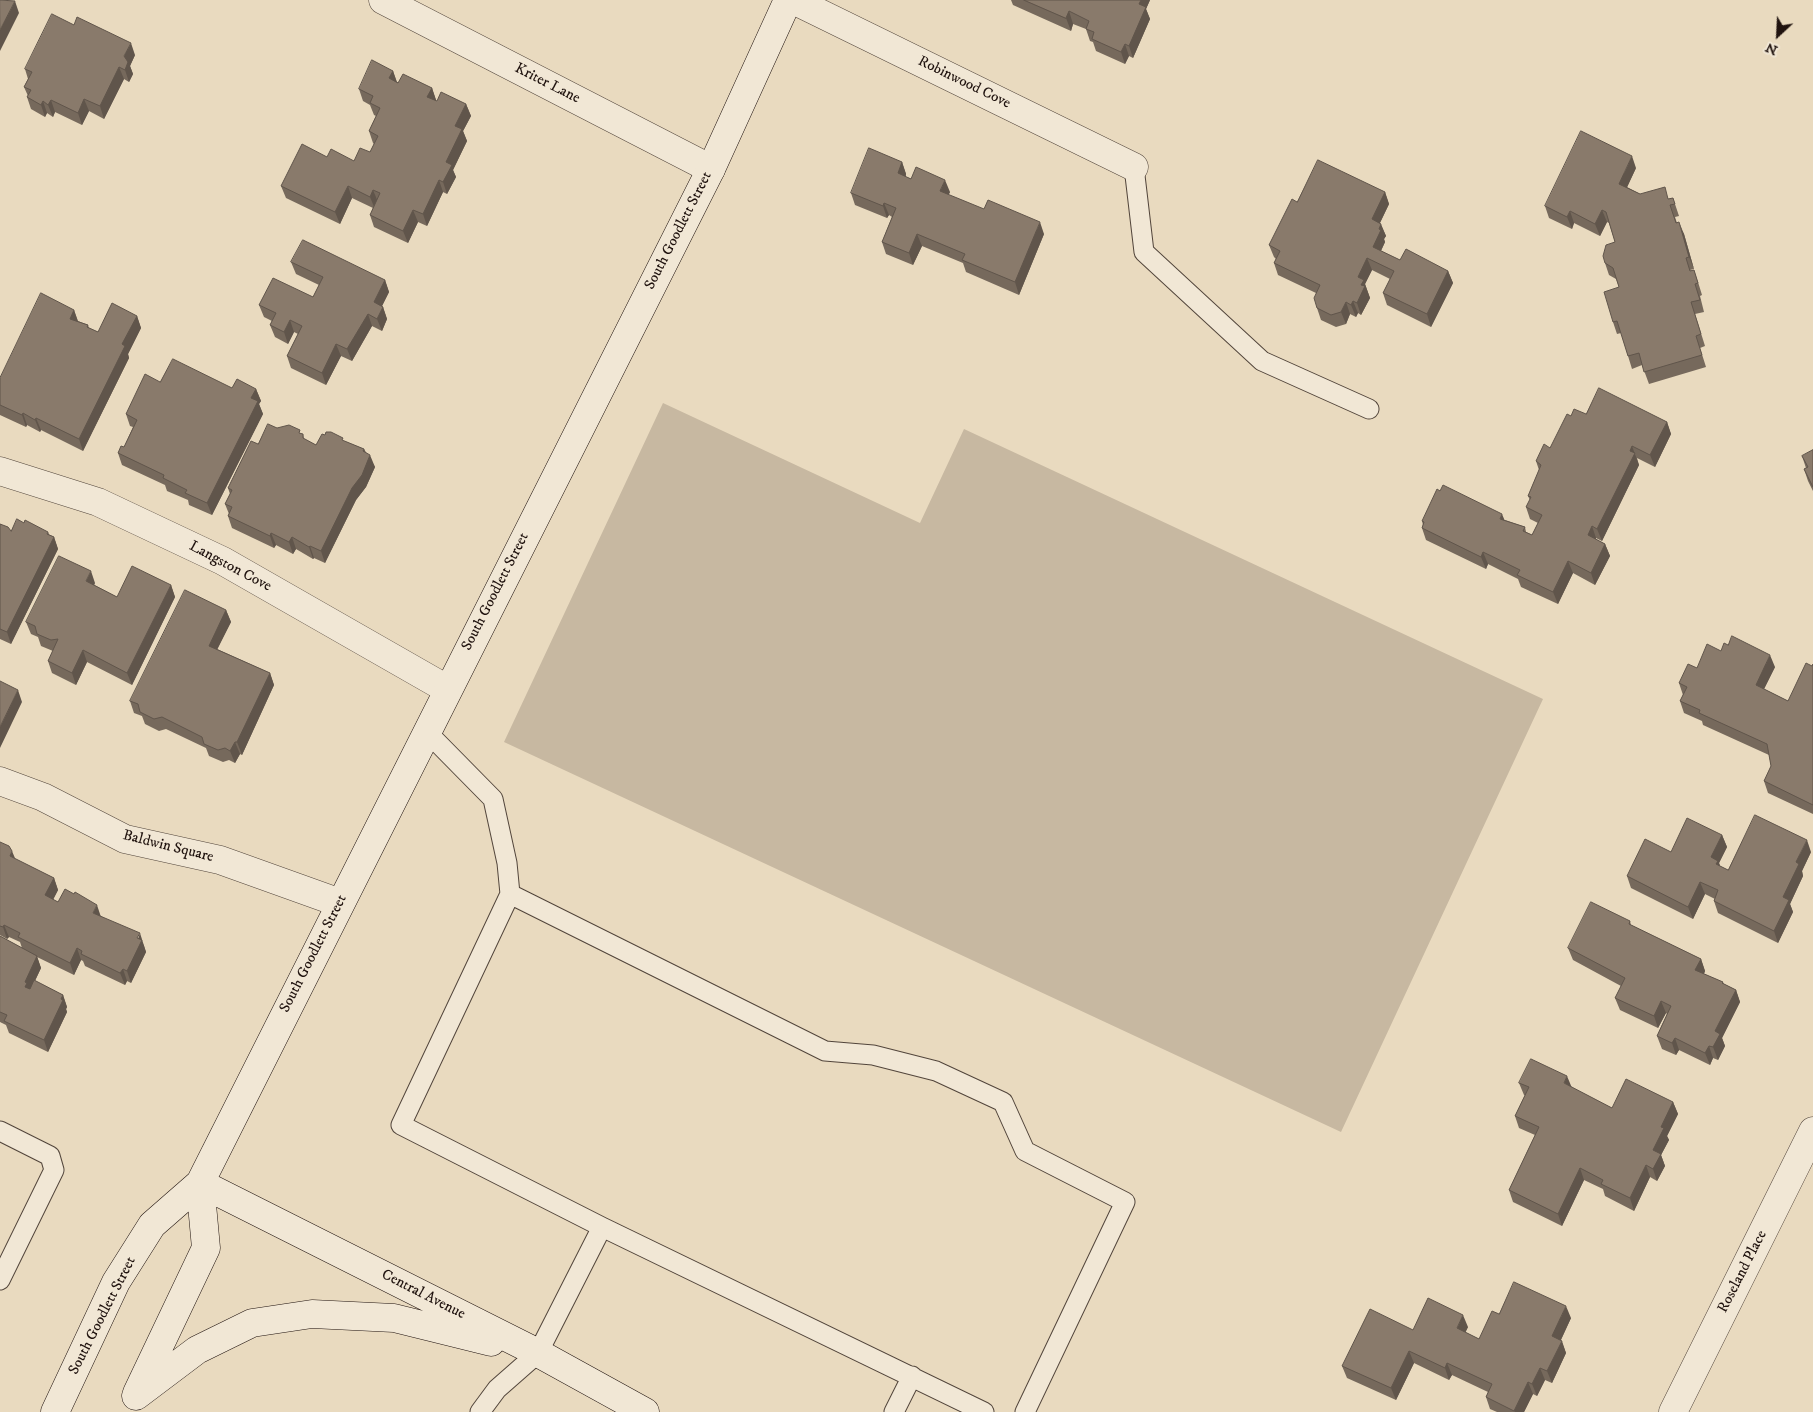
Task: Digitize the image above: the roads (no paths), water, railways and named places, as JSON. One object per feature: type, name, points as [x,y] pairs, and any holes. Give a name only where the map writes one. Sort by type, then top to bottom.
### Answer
[{"type":"main road","name":"Kriter Lane","points":[[383,0],[711,169]]},
{"type":"main road","name":"South Goodlett Street","points":[[55,1412],[116,1282],[152,1225],[200,1182],[447,689],[711,169],[788,0]]},
{"type":"main road","name":"Robinwood Cove","points":[[793,0],[1134,167]]},
{"type":"main road","name":"Langston Cove","points":[[0,471],[98,502],[224,561],[447,689]]},
{"type":"main road","name":"Baldwin Square","points":[[0,781],[43,798],[125,839],[220,860],[340,903]]},
{"type":"main road","name":"Roseland Place","points":[[1673,1412],[1813,1131]]},
{"type":"main road","name":"Central Avenue","points":[[200,1182],[538,1354],[645,1412]]},
{"type":"main road","points":[[132,1404],[206,1248],[200,1182]]},
{"type":"main road","points":[[132,1404],[197,1350],[252,1323],[312,1314],[394,1318],[538,1354]]},
{"type":"lane","points":[[1134,167],[1144,252],[1262,361],[1369,408]]},
{"type":"lane","points":[[426,731],[493,799],[507,862],[510,894],[401,1125],[602,1227],[984,1412]]},
{"type":"lane","points":[[510,894],[825,1051],[873,1055],[936,1071],[1002,1102],[1025,1151],[1125,1202],[1025,1412]]},
{"type":"lane","points":[[0,1131],[50,1156],[54,1170],[0,1280]]},
{"type":"lane","points":[[480,1412],[497,1389],[538,1354],[602,1227]]},
{"type":"lane","points":[[894,1412],[912,1376]]}]
